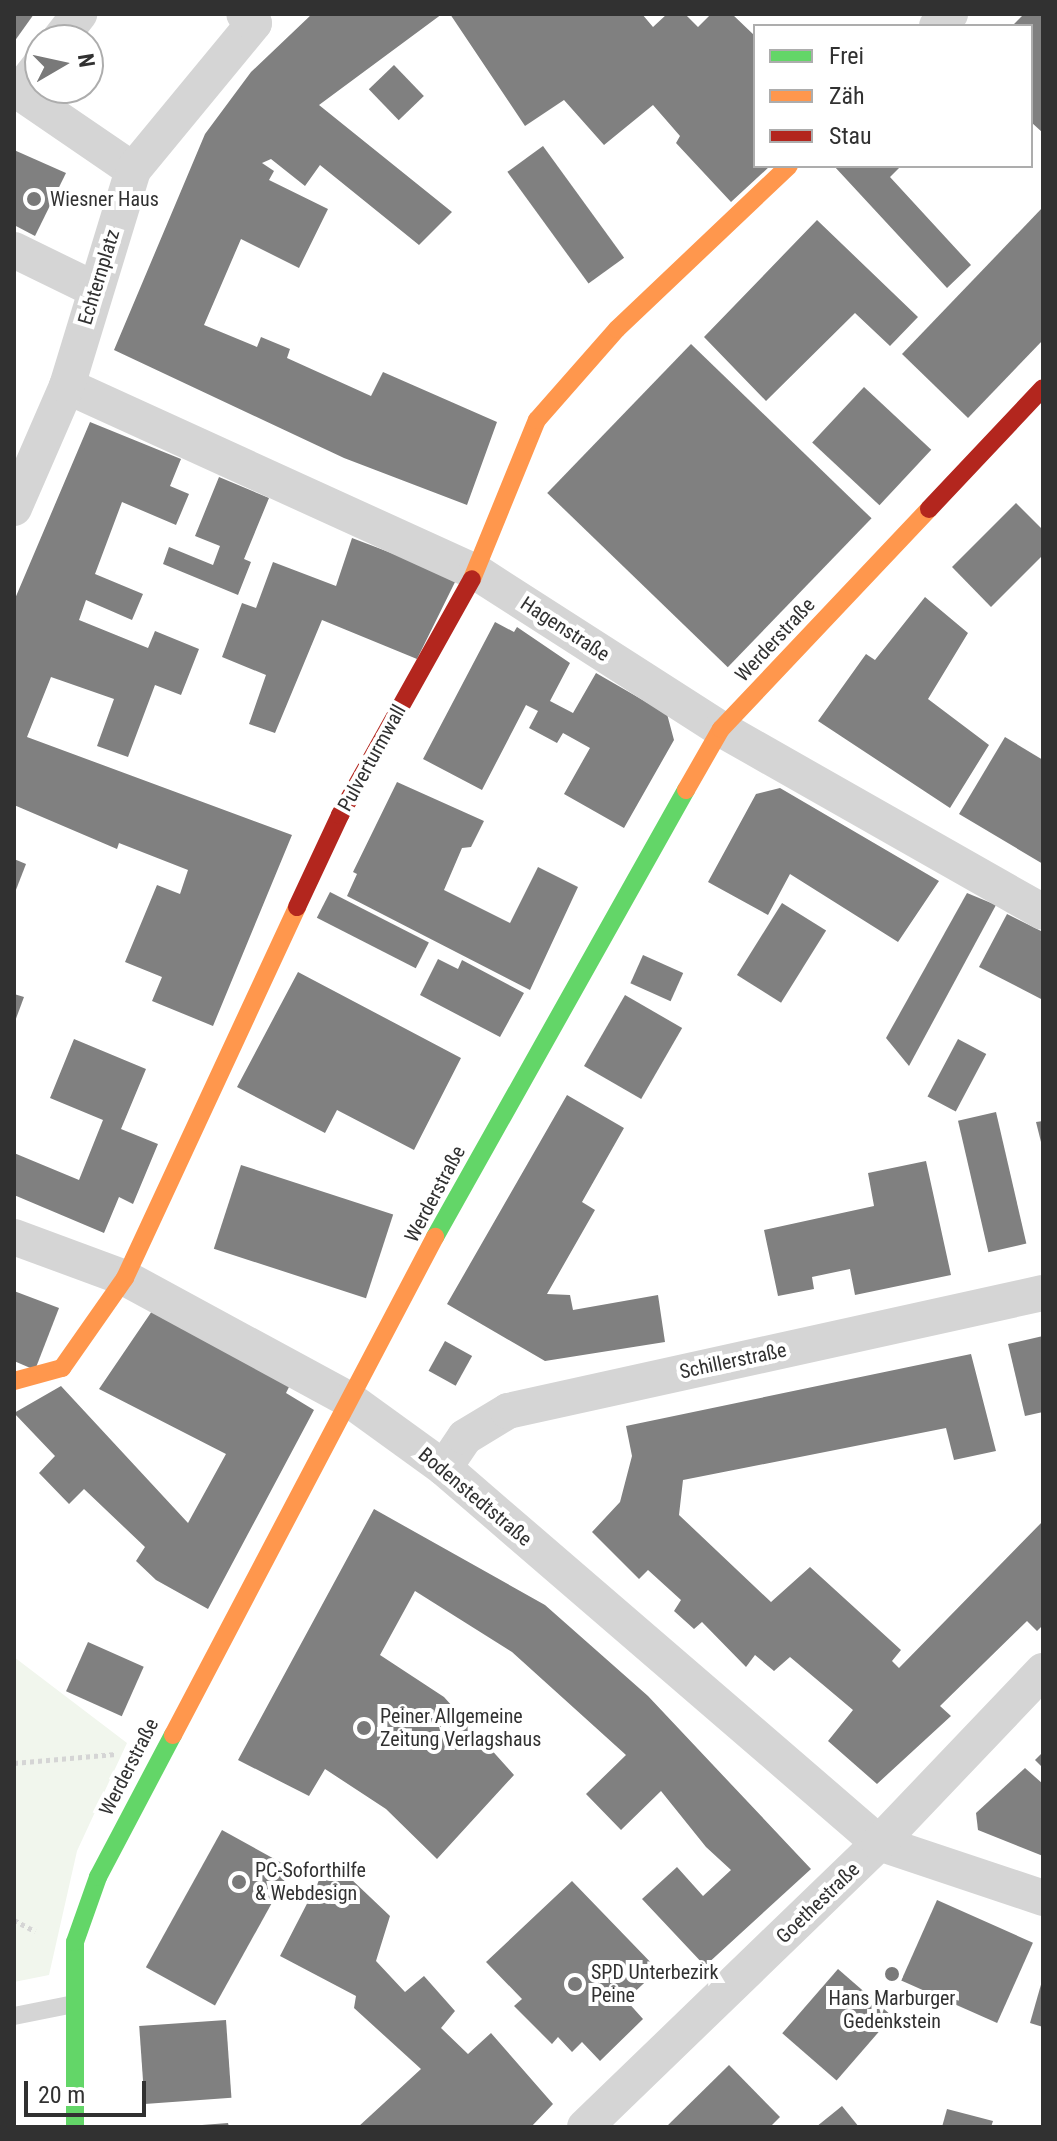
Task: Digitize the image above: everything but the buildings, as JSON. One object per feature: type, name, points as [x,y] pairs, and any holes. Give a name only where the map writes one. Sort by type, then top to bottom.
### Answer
[{"type":"street","name":"Echternplatz","points":[[14,508],[27,440],[67,386],[94,289],[133,170],[256,17]]},
{"type":"street","points":[[37,104],[133,170]]},
{"type":"street","name":"Pulverturmwall","points":[[14,1381],[62,1368],[125,1278],[340,815],[476,572],[537,420],[617,329],[787,168]]},
{"type":"street","points":[[14,250],[94,289]]},
{"type":"street","name":"Hagenstraße","points":[[67,386],[476,572],[721,729],[1043,912]]},
{"type":"street","name":"Werderstraße","points":[[75,2127],[69,2005],[79,1929],[98,1877],[161,1751],[456,1198],[721,729],[1043,388]]},
{"type":"street","name":"Bodenstedtstraße","points":[[14,1237],[125,1278],[350,1400],[444,1468],[879,1843]]},
{"type":"street","name":"Schillerstraße","points":[[444,1468],[465,1437],[508,1411],[1043,1293]]},
{"type":"street","name":"Goethestraße","points":[[585,2127],[879,1843],[1043,1671]]},
{"type":"street","points":[[879,1843],[1043,1898]]},
{"type":"lane","points":[[14,2016],[69,2005]]},
{"type":"path","points":[[14,1763],[161,1751]]},
{"type":"shaded area","points":[[14,1657],[127,1743],[77,1851],[49,1975],[14,1982]]},
{"type":"traffic: fast","points":[[435,1237],[686,790]]},
{"type":"traffic: fast","points":[[75,2127],[75,1942],[98,1877],[173,1735]]},
{"type":"traffic: slow","points":[[472,579],[537,420],[617,329],[787,168]]},
{"type":"traffic: slow","points":[[686,790],[721,729],[929,509]]},
{"type":"traffic: slow","points":[[14,1381],[62,1368],[125,1278],[297,907]]},
{"type":"traffic: slow","points":[[173,1735],[435,1237]]},
{"type":"traffic: jam","points":[[929,509],[1043,388]]},
{"type":"traffic: jam","points":[[297,907],[340,815],[472,579]]},
{"type":"place","name":"Wiesner Haus","points":[[34,199]]},
{"type":"place","name":"Peiner Allgemeine Zeitung Verlagshaus","points":[[364,1728]]},
{"type":"place","name":"PC-Soforthilfe & Webdesign","points":[[239,1882]]},
{"type":"place","name":"Hans Marburger Gedenkstein","points":[[892,1974]]},
{"type":"place","name":"SPD Unterbezirk Peine","points":[[575,1984]]}]
